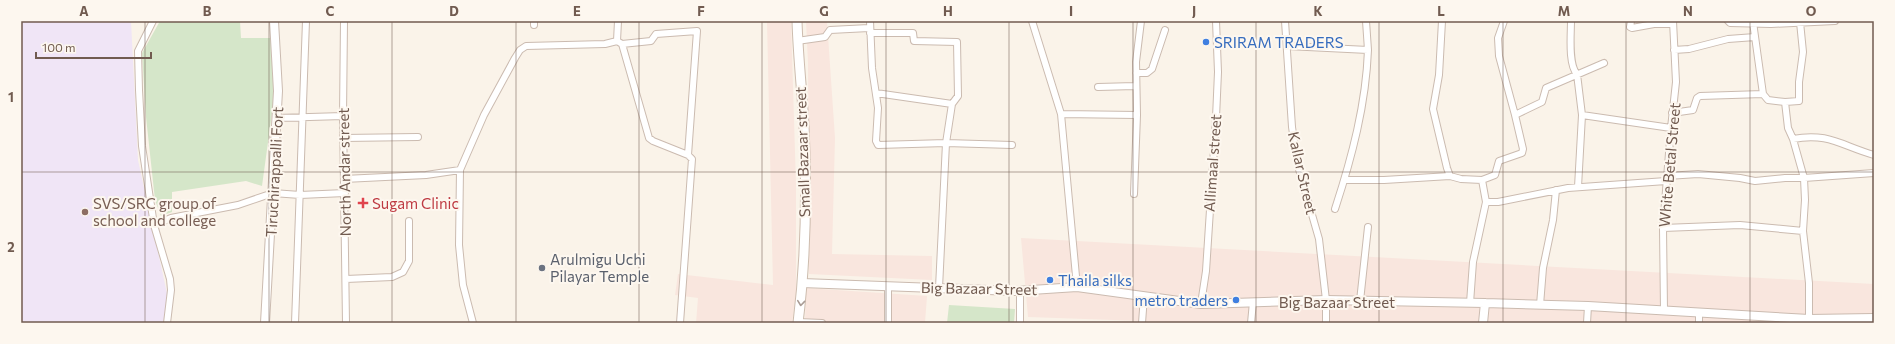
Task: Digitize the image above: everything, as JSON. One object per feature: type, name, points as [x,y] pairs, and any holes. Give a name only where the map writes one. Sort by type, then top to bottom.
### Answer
[{"type":"main road","name":"Small Bazaar street","points":[[797,21],[804,125],[804,222],[802,283],[798,323]]},
{"type":"street","points":[[153,21],[140,45],[138,54],[142,146],[154,225],[170,278],[171,290],[167,323]]},
{"type":"street","name":"Tiruchirappalli Fort","points":[[265,323],[278,91],[274,21]]},
{"type":"street","points":[[295,323],[304,118],[306,21]]},
{"type":"street","name":"North Andar street","points":[[344,21],[343,138],[346,323]]},
{"type":"street","points":[[618,21],[619,43],[649,138],[688,155],[692,160],[680,323]]},
{"type":"street","points":[[1032,21],[1061,114],[1077,287]]},
{"type":"street","points":[[1134,194],[1138,115],[1135,86],[1141,21]]},
{"type":"street","name":"Allimaal street","points":[[1201,304],[1206,271],[1216,118],[1218,72],[1216,21]]},
{"type":"street","name":"Kallar Street","points":[[1285,21],[1288,46],[1292,127],[1298,166],[1319,239],[1326,300],[1326,323]]},
{"type":"street","points":[[1335,209],[1345,180],[1363,104],[1368,68],[1366,21]]},
{"type":"street","points":[[1442,21],[1439,75],[1434,109],[1450,176]]},
{"type":"street","points":[[1345,180],[1384,180],[1450,176],[1461,180],[1482,180],[1495,175],[1497,164],[1500,160],[1522,154],[1523,149],[1499,56],[1498,38],[1504,21]]},
{"type":"street","points":[[1571,21],[1571,58],[1574,72],[1577,74],[1582,115],[1578,187]]},
{"type":"street","points":[[1631,21],[1630,27],[1632,28],[1673,22]]},
{"type":"street","points":[[1728,21],[1730,23],[1753,22],[1772,24],[1835,21]]},
{"type":"street","name":"White Betal Street","points":[[1664,310],[1663,228],[1672,113],[1676,82],[1673,22]]},
{"type":"street","points":[[1753,22],[1763,94],[1768,100],[1785,102],[1799,102],[1799,82],[1803,52],[1800,22]]},
{"type":"street","points":[[870,27],[878,108],[876,141],[878,145],[946,143],[1012,145]]},
{"type":"street","points":[[798,41],[825,37],[830,30],[870,27],[913,33],[914,41],[957,42],[958,96],[952,104],[946,143],[939,288]]},
{"type":"street","points":[[1136,73],[1147,73],[1152,69],[1165,30]]},
{"type":"street","points":[[473,323],[462,285],[459,245],[460,170],[484,115],[520,50],[526,46],[650,41],[656,34],[697,31],[688,155]]},
{"type":"street","points":[[1674,50],[1689,49],[1728,39],[1755,38]]},
{"type":"street","points":[[1288,46],[1368,50]]},
{"type":"street","points":[[1515,115],[1542,102],[1546,88],[1604,63]]},
{"type":"street","points":[[1098,87],[1135,86]]},
{"type":"street","points":[[876,93],[952,104]]},
{"type":"street","points":[[1672,113],[1693,110],[1697,98],[1700,96],[1763,94]]},
{"type":"street","points":[[1785,102],[1788,128],[1793,139],[1805,185],[1803,231],[1809,283],[1809,319]]},
{"type":"street","points":[[1061,114],[1138,115]]},
{"type":"street","points":[[1582,115],[1671,128]]},
{"type":"street","points":[[276,118],[343,116]]},
{"type":"street","points":[[1793,139],[1805,136],[1831,139],[1874,155]]},
{"type":"street","points":[[343,138],[418,137]]},
{"type":"street","points":[[344,179],[426,175],[460,170]]},
{"type":"street","points":[[1486,202],[1498,202],[1578,187],[1667,179],[1698,174],[1740,178],[1755,182],[1785,178],[1874,173]]},
{"type":"street","points":[[1470,303],[1473,262],[1486,202],[1482,180]]},
{"type":"street","points":[[1540,305],[1543,268],[1554,220],[1556,190]]},
{"type":"street","points":[[154,225],[171,218],[238,205],[273,193],[300,195],[345,194]]},
{"type":"street","points":[[346,279],[392,277],[403,272],[408,261],[409,221]]},
{"type":"street","points":[[1663,228],[1740,224],[1803,231]]},
{"type":"street","points":[[1360,301],[1368,227]]},
{"type":"street","name":"Big Bazaar Street","points":[[802,283],[1020,290],[1077,287],[1201,304],[1326,300],[1485,303],[1664,310],[1792,320],[1874,318]]},
{"type":"street","points":[[888,286],[888,323]]},
{"type":"street","points":[[1020,290],[1020,323]]},
{"type":"street","points":[[1142,323],[1144,296]]},
{"type":"street","points":[[1251,323],[1253,302]]},
{"type":"street","points":[[1483,323],[1485,303]]},
{"type":"street","points":[[1587,323],[1588,306]]},
{"type":"street","points":[[1699,312],[1699,323]]},
{"type":"street","points":[[1874,318],[1874,323]]},
{"type":"street","points":[[798,323],[822,323]]},
{"type":"shaded area","name":"SVS/SRC group of school and college","points":[[21,21],[131,21],[138,160],[168,298],[163,323],[21,323]]},
{"type":"shaded area","points":[[767,21],[791,21],[796,185],[796,293],[792,323],[696,323],[698,298],[675,295],[678,274],[773,285]]},
{"type":"shaded area","points":[[806,21],[827,21],[835,138],[832,254],[932,256],[932,280],[809,274],[808,63]]},
{"type":"shaded area","points":[[1021,238],[1874,284],[1874,323],[1199,323],[1028,317]]},
{"type":"shaded area","points":[[806,288],[927,296],[925,323],[805,323]]},
{"type":"green space","points":[[160,21],[240,21],[241,38],[273,38],[275,91],[262,186],[246,181],[172,192],[172,212],[161,216],[155,200],[146,117],[142,53]]},
{"type":"green space","points":[[949,305],[1015,309],[1014,323],[947,323]]},
{"type":"place","name":"SRIRAM TRADERS","points":[[1206,42]]},
{"type":"place","name":"Sugam Clinic","points":[[363,203]]},
{"type":"place","name":"SVS/SRC group of school and college","points":[[85,212]]},
{"type":"place","name":"Arulmigu Uchi Pilayar Temple","points":[[542,268]]},
{"type":"place","name":"Thaila silks","points":[[1050,280]]},
{"type":"place","name":"metro traders","points":[[1236,300]]}]
